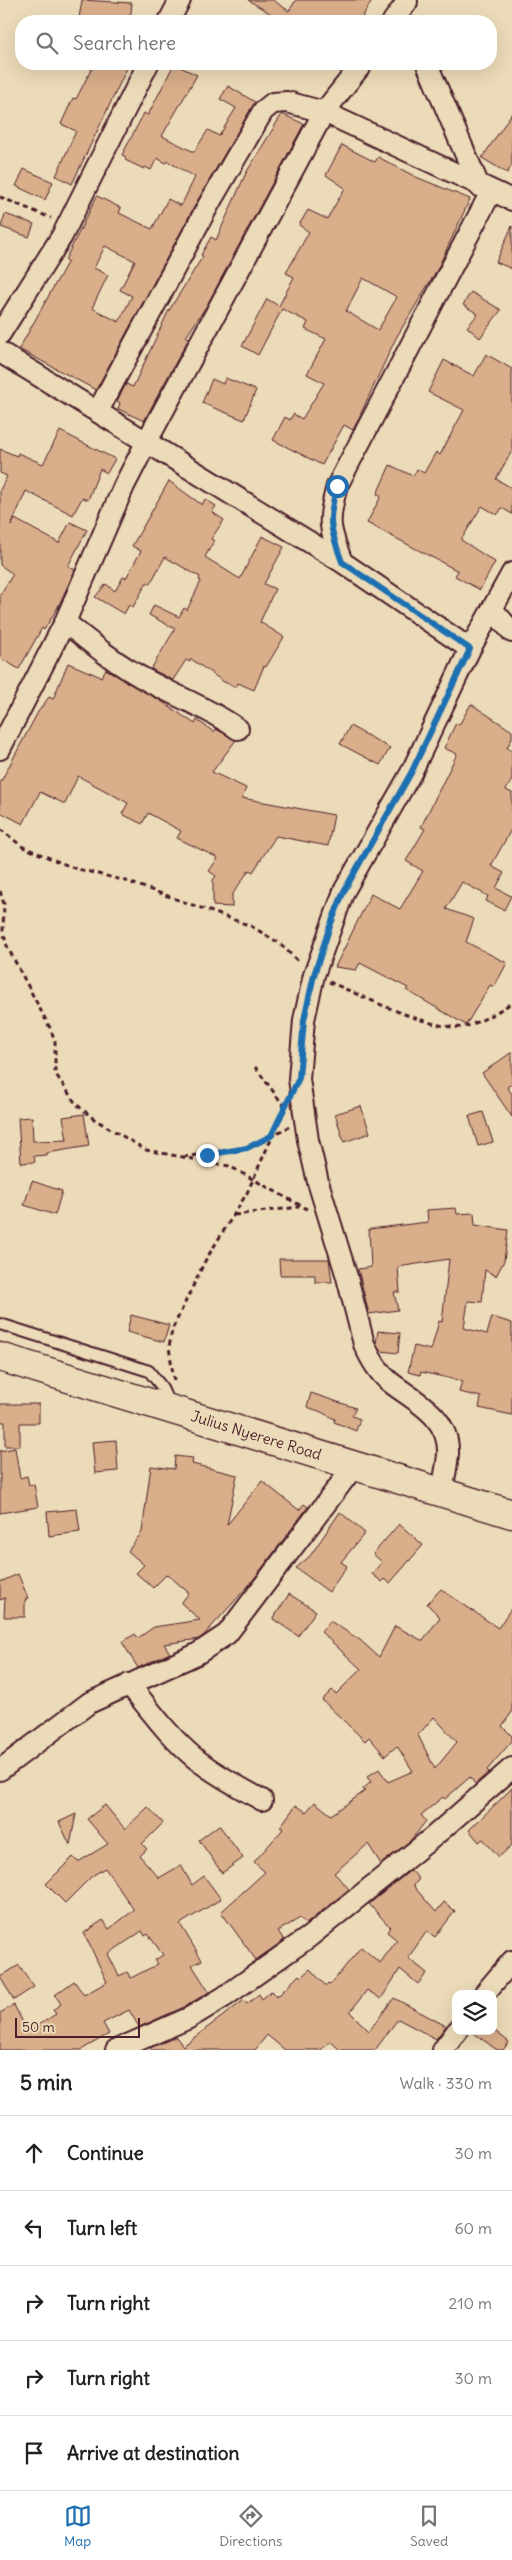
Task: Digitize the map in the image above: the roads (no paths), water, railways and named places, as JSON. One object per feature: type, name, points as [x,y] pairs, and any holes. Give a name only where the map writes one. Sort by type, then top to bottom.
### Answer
[{"type":"highway","name":"Julius Nyerere Road","points":[[0,1357],[169,1405],[512,1514]]},
{"type":"street","points":[[172,15],[180,0]]},
{"type":"street","points":[[397,15],[407,1]]},
{"type":"street","points":[[407,1],[411,15]]},
{"type":"street","points":[[0,334],[68,225],[145,70]]},
{"type":"street","points":[[0,749],[65,622],[124,486],[146,443],[324,112],[357,70]]},
{"type":"street","points":[[430,70],[485,189]]},
{"type":"street","points":[[98,411],[209,204],[263,111],[273,103],[287,102],[324,112],[485,189],[512,199]]},
{"type":"street","points":[[342,562],[333,538],[329,515],[337,486],[485,189]]},
{"type":"street","points":[[0,352],[342,562],[470,649]]},
{"type":"street","points":[[442,1492],[448,1452],[445,1432],[430,1411],[412,1395],[390,1382],[372,1360],[364,1344],[300,1118],[299,1078],[304,1020],[314,975],[344,891],[411,773],[470,649],[512,573]]},
{"type":"street","points":[[492,609],[512,632]]},
{"type":"street","points":[[65,622],[112,659],[150,682],[217,714],[238,728]]},
{"type":"street","points":[[0,1770],[89,1703],[202,1651],[227,1634],[355,1465]]},
{"type":"street","points":[[129,1684],[163,1726],[195,1758],[225,1780],[262,1800]]},
{"type":"street","points":[[116,2050],[189,2018],[224,1997],[309,1937],[433,1838],[512,1768]]},
{"type":"street","points":[[487,1990],[512,1961]]},
{"type":"street","points":[[443,2050],[454,2035]]},
{"type":"lane","points":[[0,1324],[149,1371],[161,1386],[169,1405]]}]
